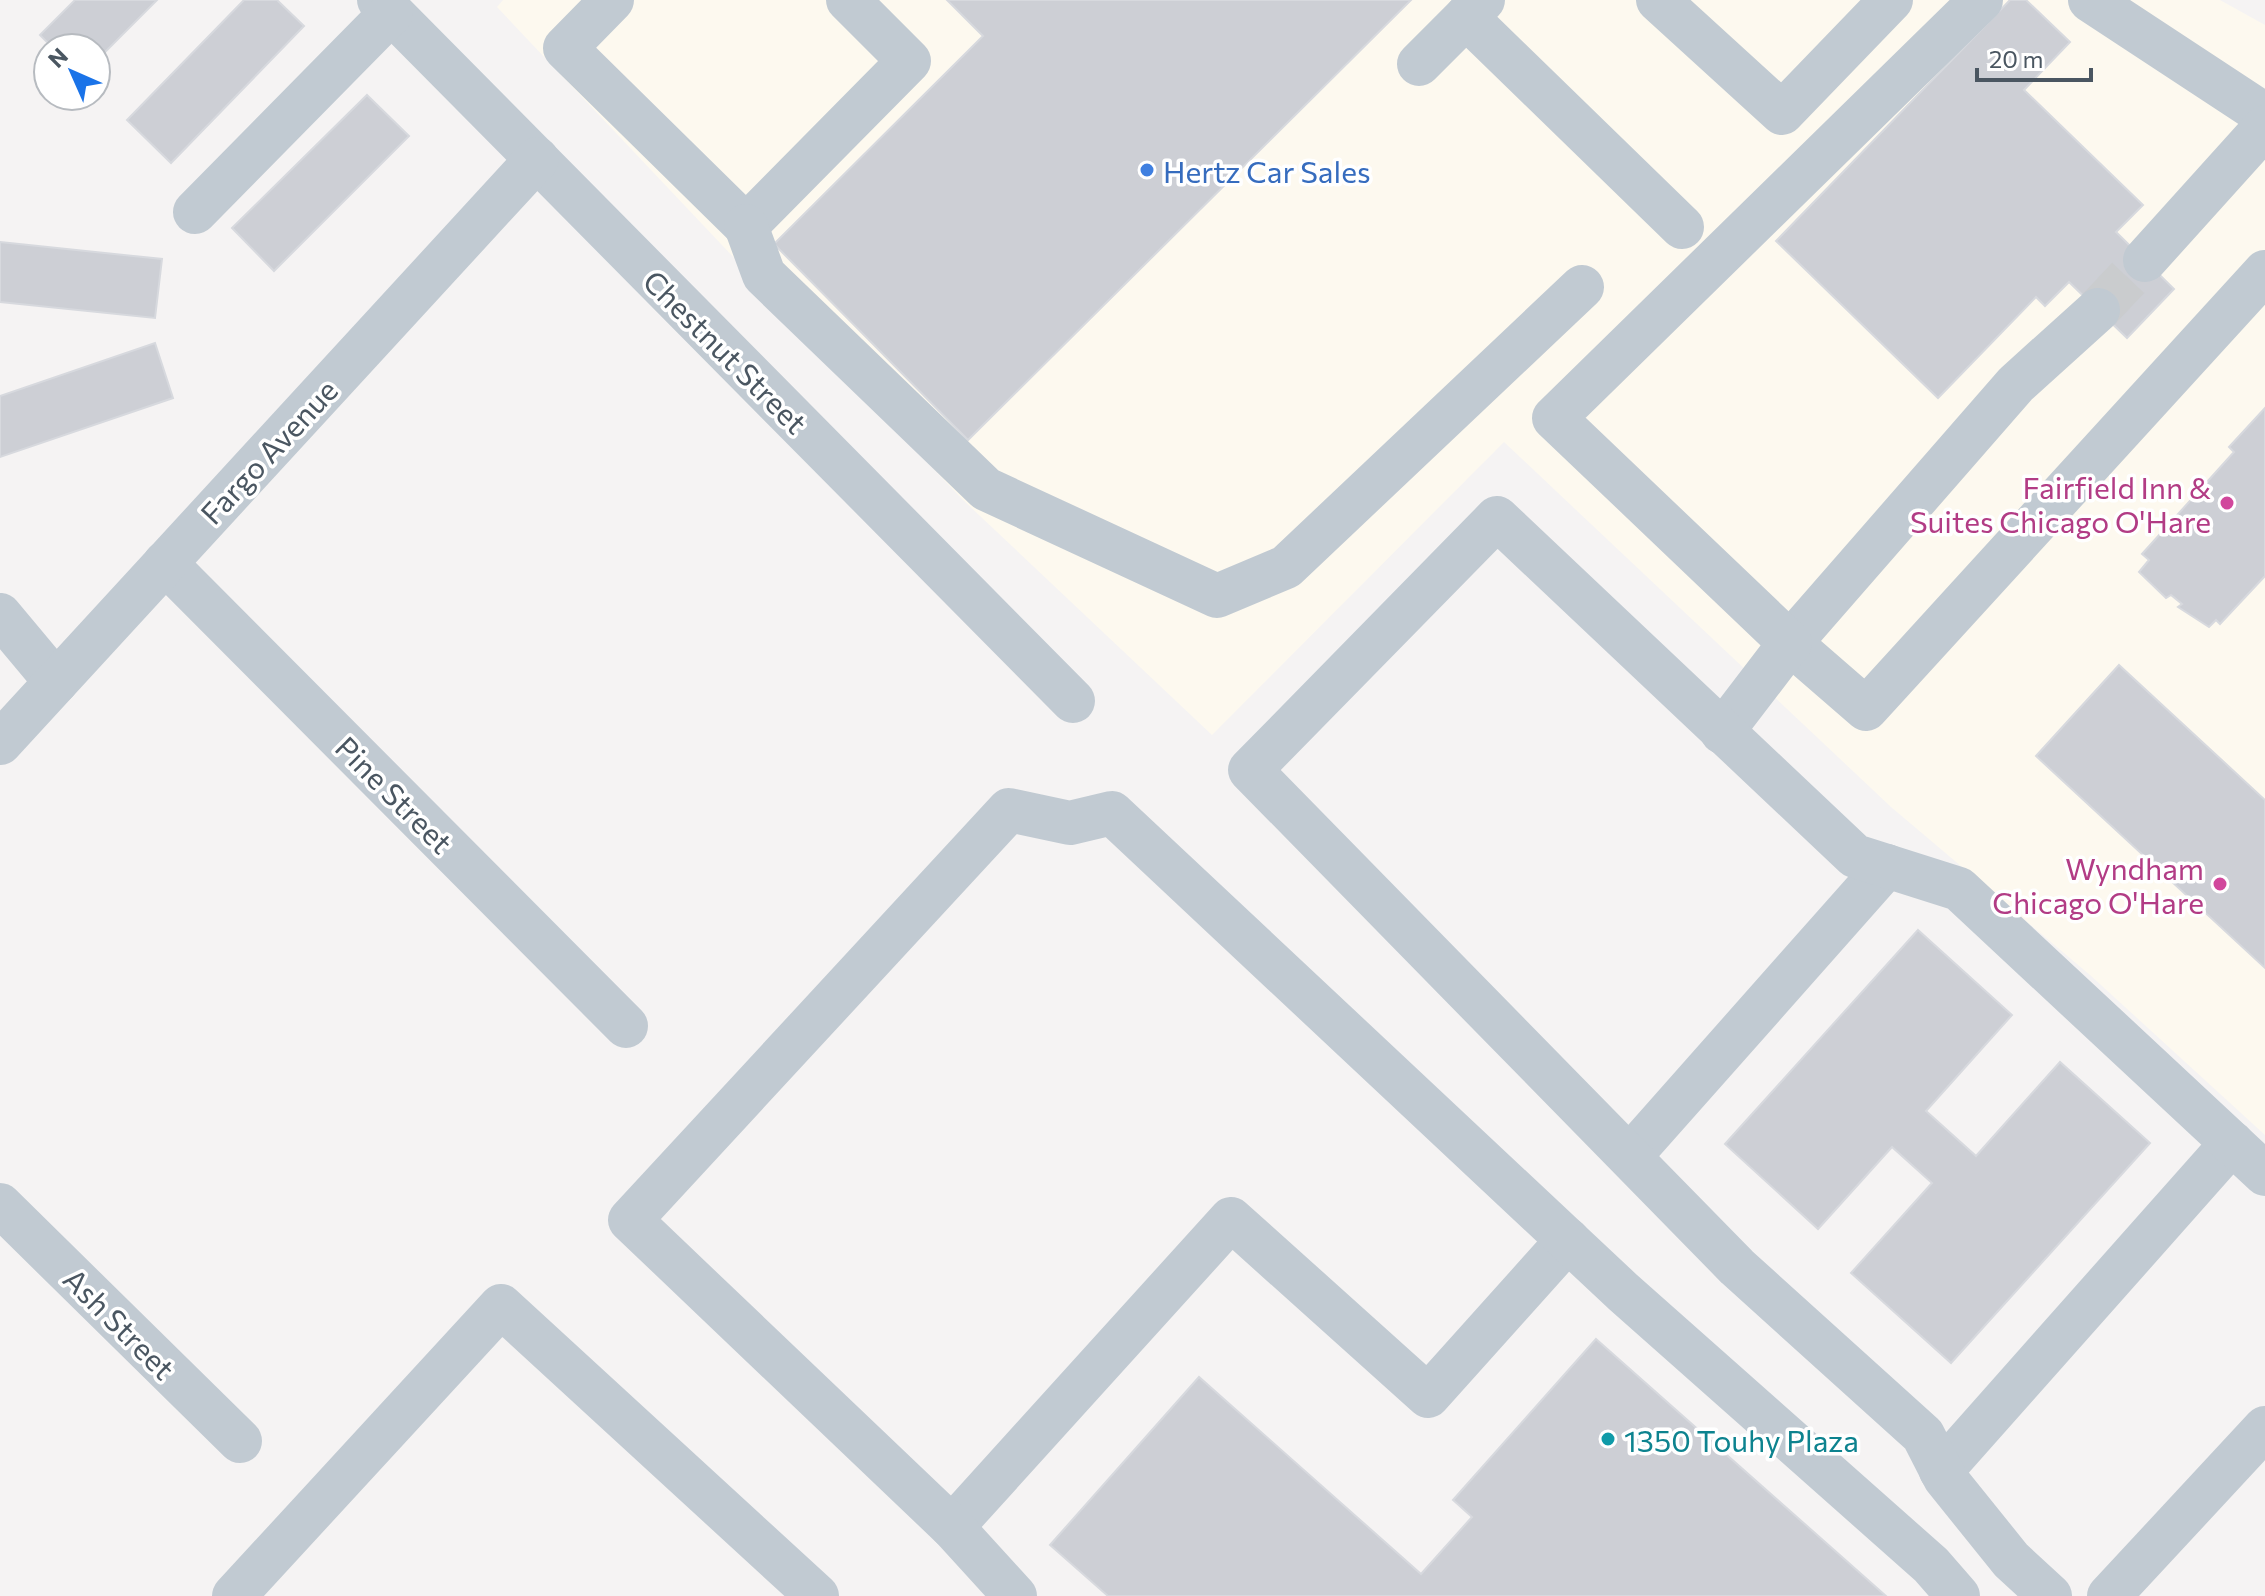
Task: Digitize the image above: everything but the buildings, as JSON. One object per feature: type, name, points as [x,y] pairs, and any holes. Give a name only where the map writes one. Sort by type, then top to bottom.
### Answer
[{"type":"street","points":[[612,0],[565,48],[746,226],[764,275],[986,489],[1217,596],[1286,567],[1582,287]]},
{"type":"street","points":[[746,226],[909,61],[848,0]]},
{"type":"street","points":[[1658,0],[1782,113],[1891,0]]},
{"type":"street","points":[[1981,0],[1554,418],[1790,643],[1866,709],[2265,272]]},
{"type":"street","points":[[2090,0],[2265,115]]},
{"type":"street","points":[[195,212],[385,6]]},
{"type":"street","name":"Chestnut Street","points":[[385,6],[1073,701]]},
{"type":"street","points":[[1419,64],[1474,9],[1682,227]]},
{"type":"street","points":[[2145,260],[2265,127]]},
{"type":"street","name":"Fargo Avenue","points":[[0,743],[537,159]]},
{"type":"street","points":[[1722,732],[1790,643],[2016,384],[2098,310]]},
{"type":"street","points":[[2050,1596],[2011,1560],[1941,1471],[1923,1435],[1737,1267],[1250,770],[1497,518],[1855,856],[1959,889],[2265,1174]]},
{"type":"street","name":"Pine Street","points":[[165,563],[626,1026]]},
{"type":"street","points":[[0,615],[56,682]]},
{"type":"street","points":[[1015,1596],[952,1527],[630,1220],[1009,810],[1070,823],[1112,813],[1568,1240],[1931,1565],[1958,1596]]},
{"type":"street","points":[[1630,1156],[1887,866]]},
{"type":"street","points":[[1941,1471],[2232,1143]]},
{"type":"street","name":"Ash Street","points":[[0,1205],[240,1441]]},
{"type":"street","points":[[952,1527],[1231,1219],[1428,1396],[1568,1240]]},
{"type":"street","points":[[234,1596],[501,1306],[817,1596]]},
{"type":"street","points":[[2109,1596],[2265,1428]]},
{"type":"shaded area","points":[[503,0],[2220,0],[2265,25],[2265,1135],[2090,975],[1891,807],[1504,442],[1212,735],[962,499],[497,7]]},
{"type":"tunnel","points":[[2098,310],[2145,260]]},
{"type":"place","name":"Hertz Car Sales","points":[[1147,170]]},
{"type":"place","name":"Fairfield Inn & Suites Chicago O'Hare","points":[[2227,503]]},
{"type":"place","name":"Wyndham Chicago O'Hare","points":[[2220,884]]},
{"type":"place","name":"1350 Touhy Plaza","points":[[1608,1439]]}]
